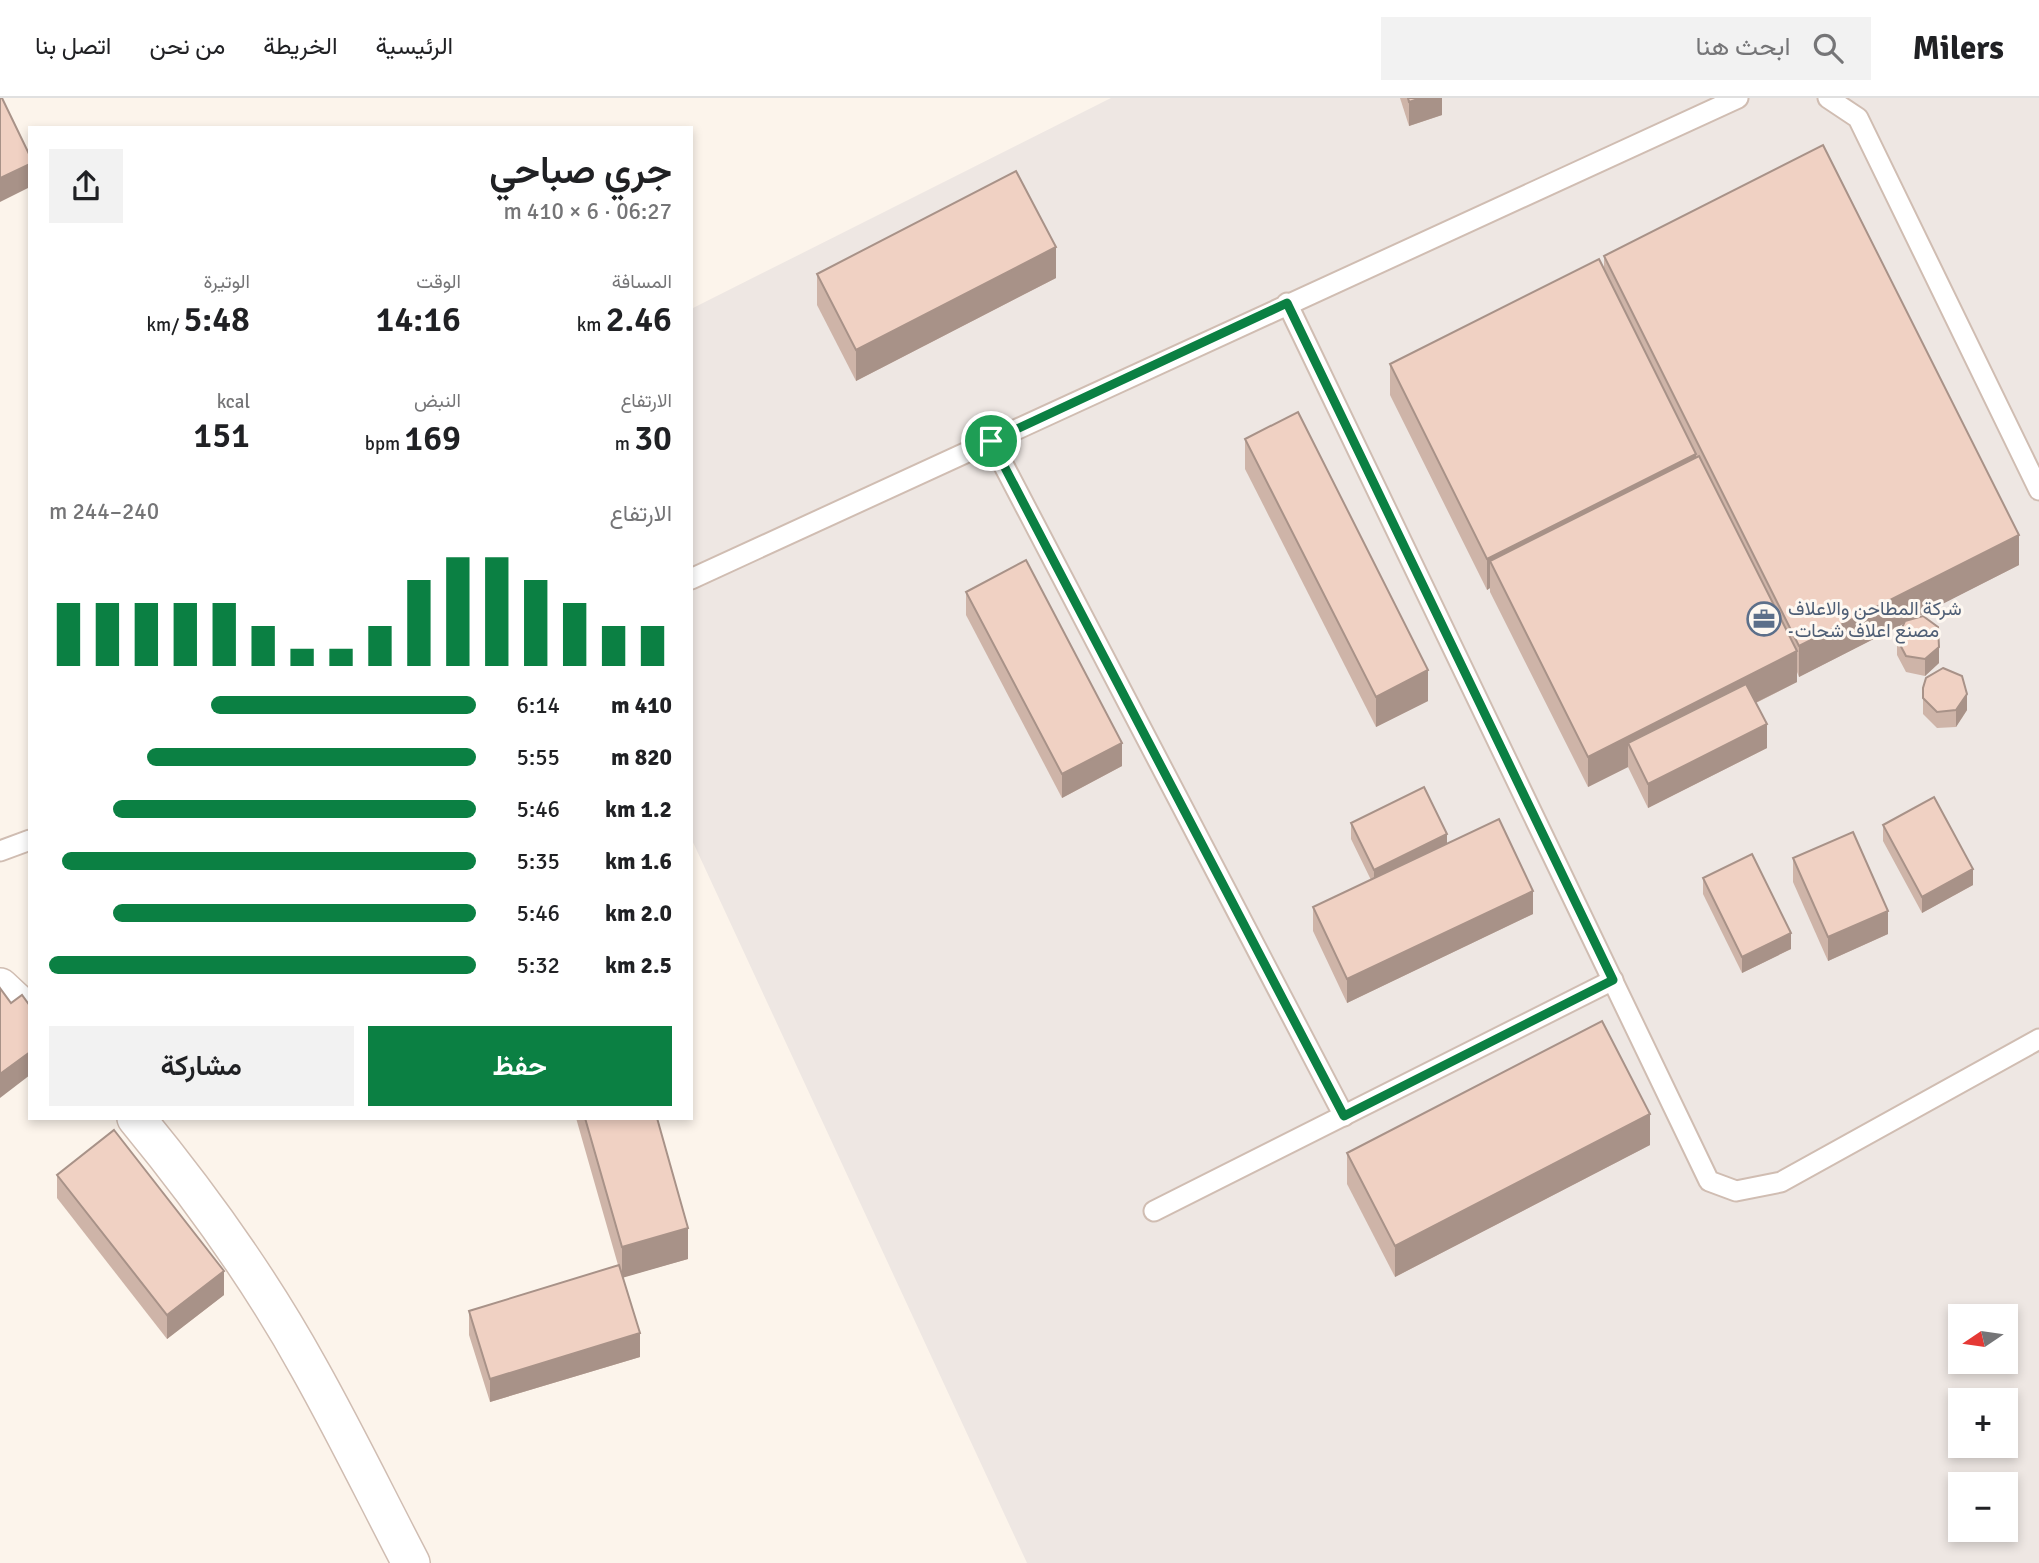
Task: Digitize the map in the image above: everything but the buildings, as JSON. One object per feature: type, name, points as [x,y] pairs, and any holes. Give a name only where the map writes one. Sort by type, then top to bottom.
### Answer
[{"type":"street","points":[[0,987],[28,1013]]},
{"type":"street","points":[[137,1120],[193,1188],[255,1278],[309,1368],[411,1563]]},
{"type":"lane","points":[[693,578],[1738,98]]},
{"type":"lane","points":[[1828,98],[1858,118],[2039,490]]},
{"type":"lane","points":[[1287,303],[1709,1181],[1736,1191],[1781,1182],[2039,1039]]},
{"type":"lane","points":[[991,441],[1344,1116]]},
{"type":"lane","points":[[0,851],[28,841]]},
{"type":"lane","points":[[1154,1211],[1613,980]]},
{"type":"shaded area","points":[[1111,98],[2039,98],[2039,1563],[1027,1563],[693,842],[693,308]]},
{"type":"place","name":"شركة المطاحن والاعلاف -مصنع اعلاف شحات","points":[[1764,619]]},
{"type":"route","points":[[1287,303],[1613,980],[1344,1116],[991,441],[1287,303]]}]
